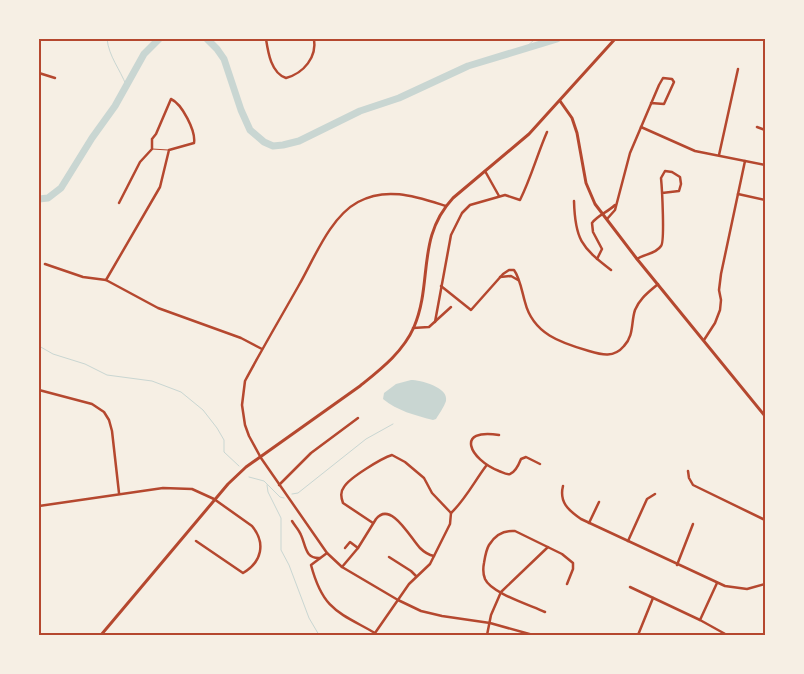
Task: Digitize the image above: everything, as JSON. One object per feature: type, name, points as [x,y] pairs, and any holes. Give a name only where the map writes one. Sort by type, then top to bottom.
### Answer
[{"type":"main road","points":[[101,635],[214,499],[246,467],[378,372],[396,354],[413,328],[421,296],[430,237],[435,224],[446,206],[529,134],[615,39]]},
{"type":"main road","points":[[560,101],[572,118],[577,134],[586,183],[592,200],[602,216],[765,416]]},
{"type":"street","points":[[266,39],[271,62],[279,75],[286,78],[300,72],[310,61],[314,53],[314,39]]},
{"type":"street","points":[[719,156],[738,69]]},
{"type":"street","points":[[39,73],[55,78]]},
{"type":"street","points":[[606,220],[615,210],[630,153],[651,103],[663,78],[672,79],[674,82],[664,104],[651,103]]},
{"type":"street","points":[[106,280],[160,187],[169,150],[194,143],[195,136],[188,120],[175,101],[170,99],[156,134],[152,139],[152,149],[140,162],[119,203]]},
{"type":"street","points":[[641,127],[684,147],[765,165]]},
{"type":"street","points":[[757,127],[765,130]]},
{"type":"street","points":[[435,322],[451,235],[462,213],[470,205],[505,195],[520,200],[547,132]]},
{"type":"street","points":[[704,340],[715,323],[720,310],[719,290],[721,274],[744,161]]},
{"type":"street","points":[[636,259],[659,249],[663,243],[661,178],[665,171],[672,172],[680,177],[681,184],[678,191],[662,193]]},
{"type":"street","points":[[485,172],[499,197]]},
{"type":"street","points":[[446,206],[402,194],[371,197],[357,202],[334,224],[245,381],[242,405],[245,424],[261,458],[279,485],[327,553],[342,567],[398,600],[421,611],[490,623],[533,635]]},
{"type":"street","points":[[738,194],[765,200]]},
{"type":"street","points":[[574,201],[576,225],[580,238],[587,250],[611,270]]},
{"type":"street","points":[[597,259],[602,249],[593,232],[592,223],[595,218],[602,216],[616,203]]},
{"type":"street","points":[[45,264],[83,277],[106,280],[158,308],[241,338],[262,349]]},
{"type":"street","points":[[442,286],[470,310],[493,283],[502,274],[511,269],[516,272],[527,309],[542,331],[569,345],[602,355],[616,353],[623,348],[632,332],[635,312],[639,303],[658,284]]},
{"type":"street","points":[[500,277],[511,276],[519,281]]},
{"type":"street","points":[[413,328],[425,328],[435,322],[451,307]]},
{"type":"street","points":[[39,390],[92,404],[104,412],[109,420],[112,431],[119,493]]},
{"type":"street","points":[[279,485],[312,453],[358,418]]},
{"type":"street","points":[[499,435],[480,434],[471,443],[470,448],[473,453],[486,466],[512,474],[521,459],[526,457],[540,464]]},
{"type":"street","points":[[373,524],[344,503],[341,497],[342,490],[357,476],[383,458],[392,455],[424,478],[432,493],[451,513]]},
{"type":"street","points":[[327,553],[311,565],[316,586],[323,598],[338,612],[375,633],[416,576],[430,564],[450,524],[451,513],[460,505],[486,466]]},
{"type":"street","points":[[688,472],[693,485],[765,520]]},
{"type":"street","points":[[563,486],[561,495],[565,504],[572,513],[589,523],[717,583],[733,588],[747,589],[765,584]]},
{"type":"street","points":[[39,506],[163,488],[192,489],[214,499],[252,526],[261,542],[261,551],[258,560],[243,573],[196,541]]},
{"type":"street","points":[[628,541],[647,499],[655,494]]},
{"type":"street","points":[[589,523],[599,502]]},
{"type":"street","points":[[342,567],[358,548],[379,515],[390,515],[400,522],[422,550],[434,556]]},
{"type":"street","points":[[292,521],[301,534],[305,549],[309,555],[317,559],[320,558]]},
{"type":"street","points":[[677,564],[693,524]]},
{"type":"street","points":[[545,612],[501,592],[485,580],[483,573],[487,549],[492,540],[500,533],[508,530],[515,531],[570,559],[573,563],[573,569],[567,584]]},
{"type":"street","points":[[345,548],[350,542],[358,548]]},
{"type":"street","points":[[487,635],[491,615],[501,592],[548,547]]},
{"type":"street","points":[[389,557],[416,576]]},
{"type":"street","points":[[700,620],[717,583]]},
{"type":"street","points":[[630,587],[727,635]]},
{"type":"street","points":[[638,635],[653,598]]},
{"type":"lane","points":[[152,149],[169,150]]},
{"type":"shaded area","points":[[411,380],[433,385],[439,388],[446,396],[443,408],[436,419],[433,420],[406,412],[394,407],[383,399],[384,393],[396,384]]},
{"type":"waterway","points":[[107,39],[112,57],[126,85]]},
{"type":"waterway","points":[[39,199],[48,198],[61,188],[92,138],[115,106],[144,54],[159,39]]},
{"type":"waterway","points":[[207,39],[224,59],[241,110],[250,130],[264,142],[273,146],[299,141],[360,111],[399,98],[468,66],[557,39]]},
{"type":"waterway","points":[[523,50],[535,39]]},
{"type":"waterway","points":[[39,346],[53,354],[85,364],[107,375],[152,381],[181,392],[203,410],[224,440],[224,452],[239,466]]},
{"type":"waterway","points":[[292,494],[298,493],[366,439],[393,424]]},
{"type":"waterway","points":[[249,477],[264,481],[280,497],[284,498]]},
{"type":"waterway","points":[[267,485],[268,492],[281,518],[281,550],[289,565],[309,618],[319,635]]}]
